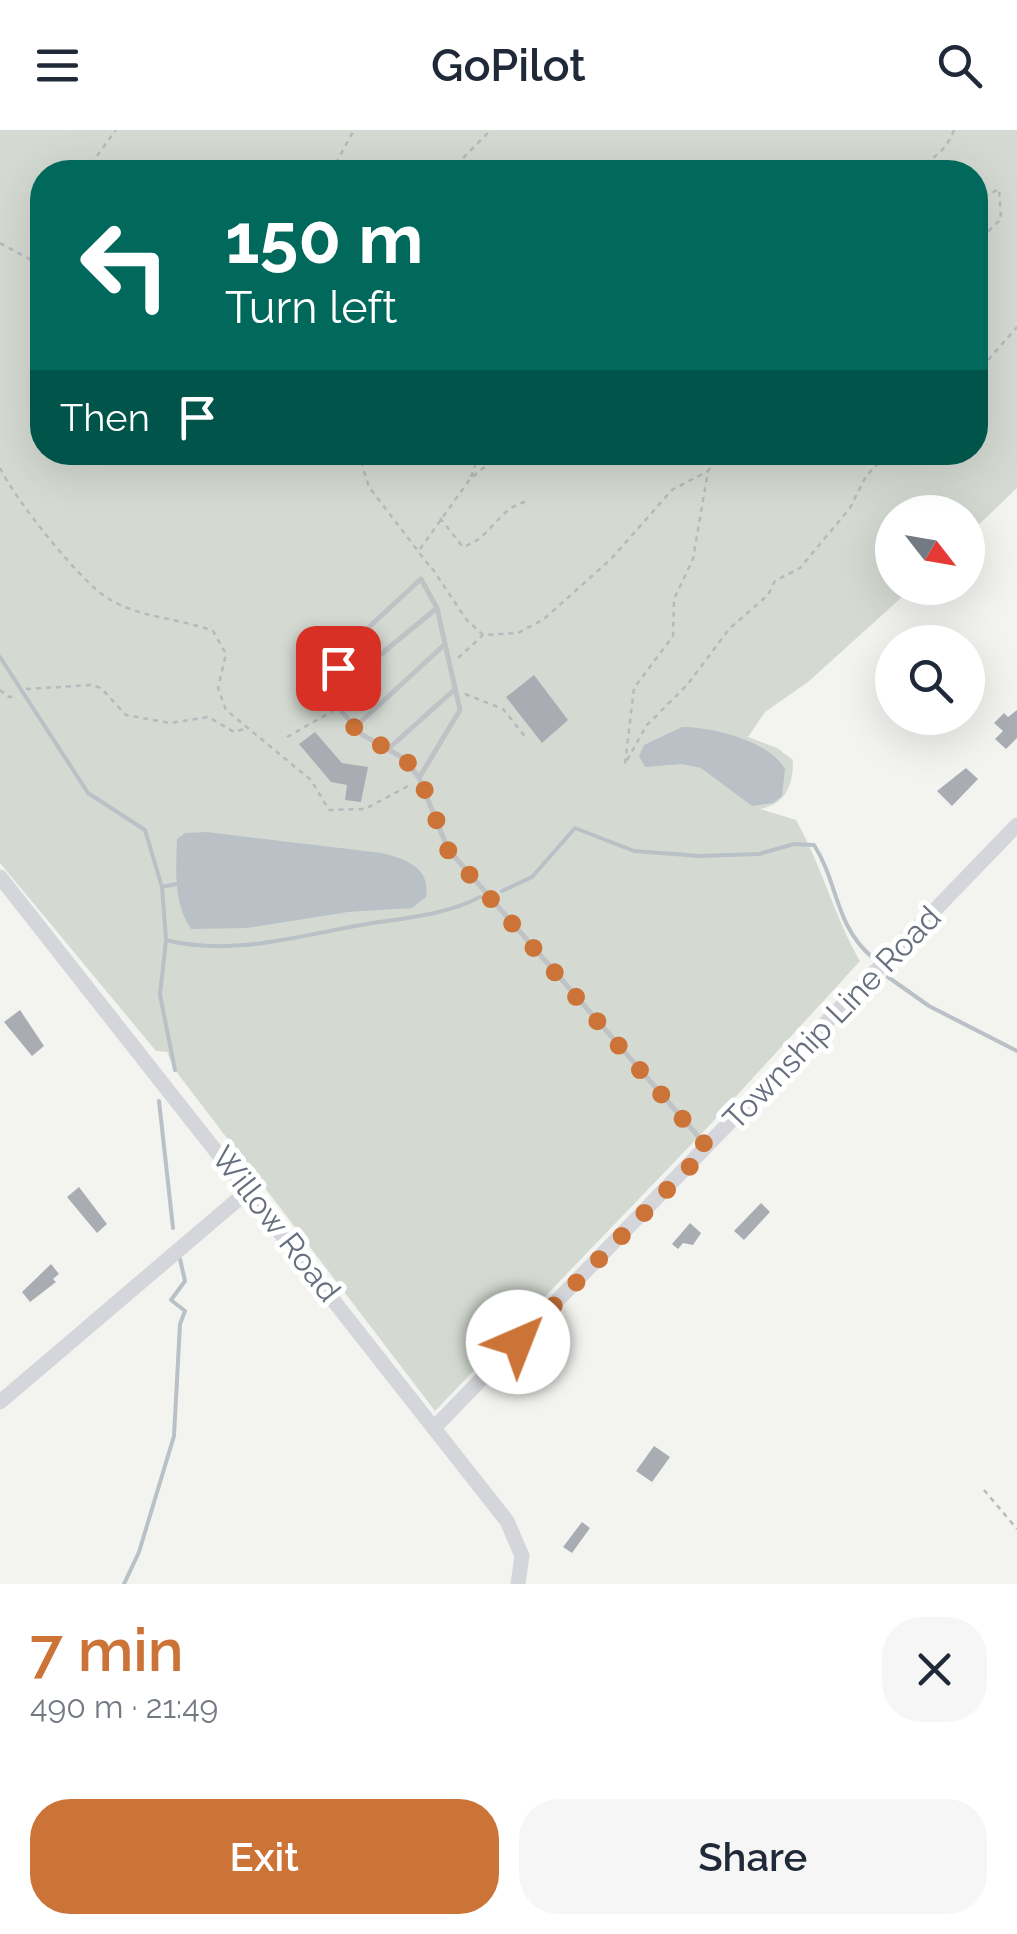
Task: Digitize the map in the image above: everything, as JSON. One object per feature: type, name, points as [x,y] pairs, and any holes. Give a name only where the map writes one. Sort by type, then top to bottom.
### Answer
[{"type":"street","name":"Township Line Road","points":[[436,1426],[1017,825]]},
{"type":"street","name":"Willow Road","points":[[0,877],[436,1426],[518,1540],[522,1556],[518,1584]]},
{"type":"street","points":[[0,1402],[249,1190]]},
{"type":"lane","points":[[420,778],[460,710],[438,608],[420,579],[343,652],[335,692],[338,707],[354,728],[405,759],[420,778],[448,850],[708,1148]]},
{"type":"lane","points":[[335,692],[438,608]]},
{"type":"lane","points":[[354,728],[444,646]]},
{"type":"lane","points":[[388,749],[454,691]]},
{"type":"path","points":[[94,160],[116,130]]},
{"type":"path","points":[[338,160],[354,130]]},
{"type":"path","points":[[461,160],[491,130]]},
{"type":"path","points":[[929,160],[942,154],[954,130]]},
{"type":"path","points":[[988,195],[999,189],[1001,219],[988,232]]},
{"type":"path","points":[[0,244],[30,260]]},
{"type":"path","points":[[988,360],[1017,327]]},
{"type":"path","points":[[362,465],[370,486],[466,619],[483,635]]},
{"type":"path","points":[[470,478],[475,465]]},
{"type":"path","points":[[419,550],[439,517],[470,478],[486,465]]},
{"type":"path","points":[[450,666],[483,635],[518,634],[544,619],[611,559],[672,490],[712,465]]},
{"type":"path","points":[[708,471],[692,559],[674,599],[672,636],[634,688],[625,764],[646,726],[688,684],[728,630],[768,595],[775,581],[800,568],[850,508],[866,476],[877,465]]},
{"type":"path","points":[[0,468],[9,487],[92,585],[109,599],[214,631],[226,654],[218,688],[220,700],[312,780],[329,810],[353,811],[380,804],[420,778]]},
{"type":"path","points":[[439,517],[464,547],[488,534],[507,509],[528,501]]},
{"type":"path","points":[[420,579],[432,568]]},
{"type":"path","points":[[26,690],[92,685],[101,688],[126,715],[170,724],[208,717],[234,732],[249,728]]},
{"type":"path","points":[[0,690],[8,697],[17,696]]},
{"type":"path","points":[[454,691],[503,709],[528,739]]},
{"type":"path","points":[[287,737],[338,707]]},
{"type":"path","points":[[984,1490],[1017,1528]]},
{"type":"shaded area","points":[[0,130],[1017,130],[1017,488],[985,519],[985,495],[875,495],[875,605],[893,605],[808,682],[765,712],[748,737],[777,748],[793,760],[791,778],[782,798],[760,809],[796,820],[860,961],[708,1127],[435,1411],[175,1070],[167,1052],[156,1051],[0,863]]},
{"type":"shaded area","points":[[682,727],[724,733],[767,751],[785,769],[782,796],[773,803],[752,806],[701,768],[682,764],[645,767],[639,756],[644,745]]},
{"type":"shaded area","points":[[207,832],[391,855],[420,871],[426,897],[412,908],[348,912],[247,928],[191,929],[178,897],[177,839],[185,833]]},
{"type":"building","points":[[534,675],[568,720],[542,743],[506,697]]},
{"type":"building","points":[[1017,710],[1017,738],[1006,749],[995,739],[1003,731],[994,723],[1004,713],[1008,717]]},
{"type":"building","points":[[315,732],[342,763],[368,767],[361,802],[345,800],[347,785],[331,782],[299,744]]},
{"type":"building","points":[[966,768],[978,779],[952,806],[937,791]]},
{"type":"building","points":[[20,1010],[44,1046],[32,1056],[4,1022]]},
{"type":"building","points":[[79,1187],[107,1224],[97,1233],[67,1197]]},
{"type":"building","points":[[761,1203],[770,1212],[744,1240],[734,1231]]},
{"type":"building","points":[[690,1223],[701,1233],[693,1245],[683,1243],[678,1249],[672,1244]]},
{"type":"building","points":[[51,1264],[59,1274],[53,1279],[56,1282],[30,1302],[22,1292]]},
{"type":"building","points":[[654,1446],[670,1457],[652,1482],[636,1471]]},
{"type":"building","points":[[582,1522],[590,1528],[572,1553],[563,1547]]},
{"type":"waterway","points":[[0,657],[88,793],[145,830],[162,887]]},
{"type":"waterway","points":[[502,891],[532,877],[575,828],[634,851],[700,856],[759,854],[794,844],[814,845],[851,932],[872,957]]},
{"type":"waterway","points":[[175,1070],[160,995],[166,940],[162,887],[176,884]]},
{"type":"waterway","points":[[166,940],[217,946],[267,942],[425,915],[480,897]]},
{"type":"waterway","points":[[888,977],[929,1006],[1017,1051]]},
{"type":"waterway","points":[[159,1101],[173,1228]]},
{"type":"waterway","points":[[124,1584],[139,1552],[174,1436],[180,1324],[185,1311],[171,1300],[185,1281],[180,1259]]},
{"type":"route","points":[[338,668],[335,692],[338,707],[348,721],[376,744],[405,759],[420,778],[448,850],[708,1148],[518,1342]]}]
